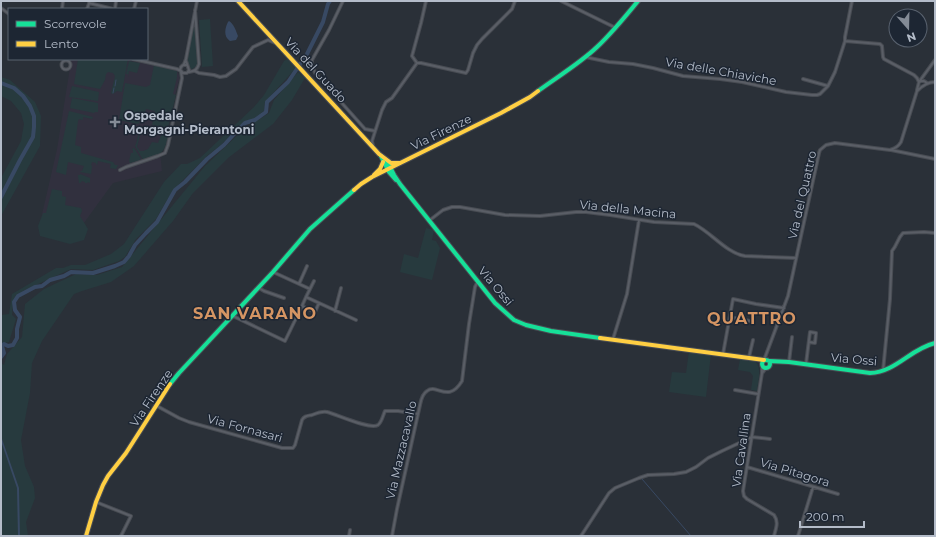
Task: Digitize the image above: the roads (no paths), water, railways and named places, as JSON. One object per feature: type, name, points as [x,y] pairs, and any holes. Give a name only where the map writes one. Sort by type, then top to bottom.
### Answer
[{"type":"street","points":[[189,71],[189,67],[186,64],[186,59],[196,1]]},
{"type":"street","name":"Via del Guado","points":[[238,1],[372,146],[389,168]]},
{"type":"street","name":"Via del Guado","points":[[343,1],[312,60],[312,66],[315,73],[365,128],[375,131]]},
{"type":"street","points":[[417,63],[412,56],[426,1]]},
{"type":"street","points":[[417,63],[466,72],[477,45],[512,9],[515,1]]},
{"type":"street","points":[[561,1],[616,28]]},
{"type":"street","name":"Via Firenze","points":[[86,536],[96,502],[108,476],[126,453],[158,406],[178,373],[259,288],[310,229],[372,177],[502,113],[530,97],[597,47],[616,28],[638,1]]},
{"type":"street","points":[[803,79],[828,86],[835,72],[845,41],[852,1]]},
{"type":"street","points":[[89,2],[110,8]]},
{"type":"street","points":[[194,71],[198,68],[199,64],[195,10]]},
{"type":"street","points":[[137,60],[181,72],[187,73],[189,71],[194,71],[199,74],[223,77],[236,68],[253,47],[268,40],[278,44]]},
{"type":"street","points":[[845,41],[880,44],[882,46],[884,59],[914,75],[919,82]]},
{"type":"street","name":"Via delle Chiaviche","points":[[585,57],[640,66],[682,76],[720,78],[786,92],[812,95],[820,94],[828,86]]},
{"type":"street","points":[[64,60],[69,62],[70,65],[67,70],[64,70],[61,64],[64,60]]},
{"type":"street","points":[[890,150],[898,146],[901,142],[919,82],[935,60]]},
{"type":"street","points":[[372,146],[375,131],[386,102],[392,98],[417,63]]},
{"type":"street","points":[[120,170],[165,153],[168,145],[182,65],[186,64]]},
{"type":"street","points":[[919,82],[924,81],[927,83]]},
{"type":"street","points":[[917,91],[927,83],[935,82]]},
{"type":"street","name":"Via del Quattro","points":[[766,363],[788,296],[820,150],[826,145],[835,143],[890,150]]},
{"type":"street","points":[[890,150],[935,159]]},
{"type":"street","points":[[372,177],[385,161],[400,163]]},
{"type":"street","points":[[372,177],[382,173],[392,173],[400,163]]},
{"type":"street","name":"Via Ossi","points":[[389,168],[400,184],[504,312],[512,319],[532,328],[724,354],[749,358],[766,363],[777,361],[789,362],[870,373],[882,372],[889,369],[922,347],[935,343]]},
{"type":"street","name":"Via della Macina","points":[[430,220],[443,210],[452,207],[505,215],[540,216],[586,212],[654,222],[694,224],[715,240],[740,255],[796,258]]},
{"type":"street","points":[[613,339],[627,294],[639,220]]},
{"type":"street","points":[[882,372],[890,299],[892,251],[897,245],[899,237],[902,233],[935,233]]},
{"type":"street","points":[[299,284],[307,266]]},
{"type":"street","points":[[273,272],[310,289]]},
{"type":"street","points":[[233,316],[285,341],[314,281]]},
{"type":"street","name":"Via Mazzacavallo","points":[[392,536],[423,396],[427,390],[431,389],[452,392],[458,387],[462,380],[469,324],[475,287],[478,281]]},
{"type":"street","points":[[259,288],[284,298]]},
{"type":"street","points":[[335,311],[341,288]]},
{"type":"street","points":[[306,297],[356,320]]},
{"type":"street","points":[[724,354],[733,299],[784,308]]},
{"type":"street","points":[[302,306],[315,312],[319,303]]},
{"type":"street","points":[[730,317],[750,321]]},
{"type":"street","points":[[806,364],[810,332],[816,333],[815,343],[809,342]]},
{"type":"street","points":[[789,362],[792,337]]},
{"type":"street","points":[[749,358],[753,340]]},
{"type":"street","name":"Via Cavallina","points":[[766,363],[762,373],[758,394],[743,491],[744,496],[747,499],[774,515],[777,523],[774,536]]},
{"type":"street","points":[[735,390],[758,394]]},
{"type":"street","name":"Via Fornasari","points":[[158,406],[189,422],[287,449],[293,448],[295,445],[302,420],[306,416],[326,412],[370,426],[378,425],[380,423],[385,411],[418,414]]},
{"type":"street","points":[[581,536],[609,493],[615,488],[648,475],[686,472],[708,458],[752,437],[770,440]]},
{"type":"street","name":"Via Pitagora","points":[[747,467],[838,494]]},
{"type":"street","points":[[798,536],[813,486]]},
{"type":"street","points":[[96,502],[131,516],[121,536]]},
{"type":"street","points":[[349,536],[350,530]]},
{"type":"water","points":[[229,21],[234,26],[238,36],[236,40],[230,41],[226,37],[225,29]]},
{"type":"water","points":[[1,436],[19,488],[20,536],[18,536],[17,488],[1,441]]},
{"type":"waterway","points":[[1,357],[4,353],[2,346],[4,344],[8,346],[13,345],[17,338],[17,329],[20,317],[15,310],[14,302],[18,296],[35,287],[42,286],[50,280],[64,276],[71,272],[93,273],[124,262],[135,245],[157,222],[175,190],[224,145],[245,123],[255,120],[266,112],[267,102],[288,82],[307,54],[323,22],[330,1]]},
{"type":"waterway","points":[[115,86],[116,80]]},
{"type":"waterway","points":[[1,83],[14,88],[23,96],[30,106],[34,116],[33,137],[1,197]]},
{"type":"waterway","points":[[113,93],[114,88]]},
{"type":"waterway","points":[[642,479],[691,536]]},
{"type":"place","name":"Ospedale Morgagni-Pierantoni","points":[[115,122]]},
{"type":"district","name":"SAN VARANO","points":[[255,313]]},
{"type":"district","name":"QUATTRO","points":[[752,318]]}]
